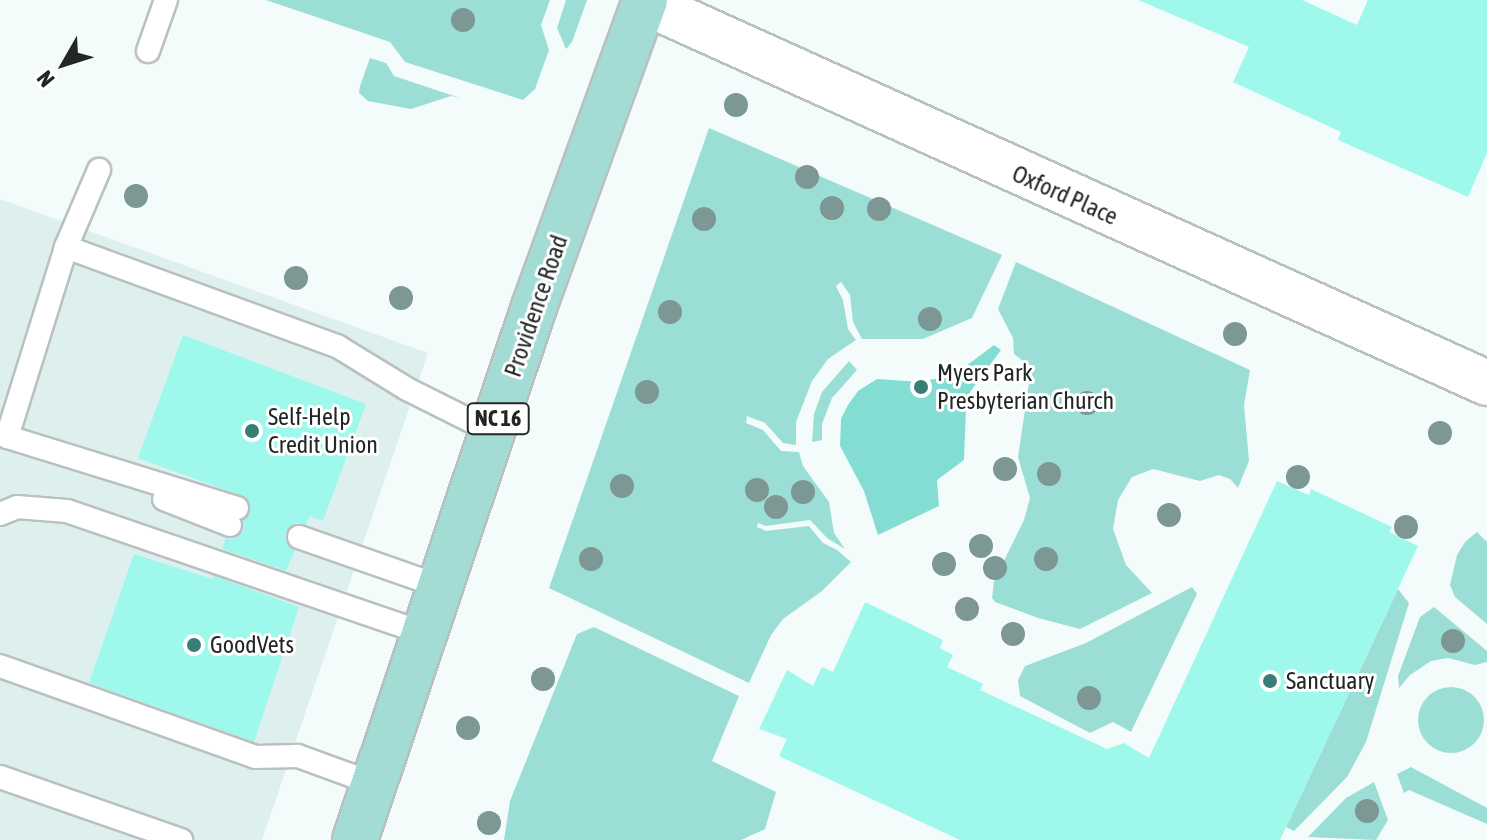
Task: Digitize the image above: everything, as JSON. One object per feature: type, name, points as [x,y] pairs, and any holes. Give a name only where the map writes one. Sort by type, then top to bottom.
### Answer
[{"type":"main road","name":"Providence Road","points":[[355,840],[493,432],[644,1]]},
{"type":"street","name":"Oxford Place","points":[[644,1],[1487,383]]},
{"type":"lane","points":[[148,51],[166,0]]},
{"type":"lane","points":[[99,170],[66,247],[7,437],[233,516]]},
{"type":"lane","points":[[66,247],[337,346],[407,389],[493,432]]},
{"type":"lane","points":[[0,514],[17,507],[67,511],[426,634]]},
{"type":"lane","points":[[296,545],[362,559],[442,587]]},
{"type":"lane","points":[[0,666],[255,757],[298,756],[375,784]]},
{"type":"lane","points":[[0,777],[181,840]]},
{"type":"shaded area","points":[[266,0],[550,0],[541,25],[549,50],[535,89],[523,100],[405,62],[390,42]]},
{"type":"shaded area","points":[[566,0],[587,0],[572,42],[566,49],[557,28]]},
{"type":"shaded area","points":[[370,58],[386,63],[394,76],[460,98],[451,96],[411,109],[368,101],[359,93]]},
{"type":"shaded area","points":[[709,128],[1002,255],[972,318],[923,339],[862,339],[853,322],[850,295],[841,282],[836,286],[843,300],[848,329],[856,340],[828,359],[812,381],[796,422],[796,445],[783,443],[765,423],[747,416],[746,423],[763,430],[781,451],[799,452],[803,466],[829,502],[834,533],[845,549],[827,538],[810,520],[766,526],[758,523],[757,527],[766,531],[809,526],[823,543],[851,562],[822,591],[783,619],[771,635],[749,683],[549,588]]},
{"type":"shaded area","points":[[0,199],[428,353],[262,840],[0,840]]},
{"type":"shaded area","points":[[1016,262],[1250,370],[1244,405],[1249,461],[1238,488],[1230,479],[1219,475],[1200,481],[1153,469],[1132,477],[1118,500],[1113,529],[1126,565],[1152,593],[1080,629],[1038,618],[995,602],[992,598],[994,581],[1024,520],[1030,498],[1018,457],[1030,376],[1024,362],[1014,354],[1013,338],[998,309]]},
{"type":"shaded area","points":[[994,345],[1001,350],[970,392],[966,407],[964,460],[937,480],[939,506],[878,535],[864,491],[840,446],[841,419],[848,405],[858,391],[877,379],[920,382],[954,375]]},
{"type":"shaded area","points":[[849,361],[857,370],[832,398],[822,424],[822,440],[812,442],[814,414],[822,392]]},
{"type":"shaded area","points":[[1477,532],[1487,542],[1487,624],[1455,597],[1450,585],[1457,555],[1465,542]]},
{"type":"shaded area","points":[[1192,587],[1197,594],[1131,732],[1113,722],[1090,733],[1020,696],[1018,680],[1025,666],[1086,643]]},
{"type":"shaded area","points":[[1398,589],[1409,603],[1366,742],[1347,777],[1294,831],[1286,827]]},
{"type":"shaded area","points":[[1434,607],[1487,651],[1487,662],[1475,665],[1448,658],[1431,661],[1410,675],[1399,688],[1398,676],[1420,617]]},
{"type":"shaded area","points":[[594,627],[739,696],[712,761],[776,792],[765,829],[741,840],[504,840],[510,801],[577,634]]},
{"type":"shaded area","points":[[1451,687],[1474,697],[1484,720],[1474,743],[1451,753],[1428,743],[1418,720],[1428,697]]},
{"type":"shaded area","points":[[1411,767],[1487,808],[1487,824],[1409,790],[1404,793],[1397,774]]},
{"type":"shaded area","points":[[1374,782],[1388,820],[1376,840],[1308,837],[1346,798]]},
{"type":"building","points":[[1138,0],[1302,0],[1357,25],[1368,0],[1487,0],[1487,153],[1468,197],[1338,140],[1341,132],[1233,82],[1249,47]]},
{"type":"building","name":"Self-Help Credit Union","points":[[183,335],[366,404],[323,521],[310,516],[306,525],[296,523],[286,532],[285,540],[295,550],[286,571],[222,549],[226,538],[233,539],[243,531],[243,520],[250,511],[247,498],[138,458]]},
{"type":"building","points":[[1277,481],[1309,495],[1311,489],[1392,527],[1389,532],[1418,546],[1280,840],[960,840],[779,756],[787,739],[759,729],[787,670],[813,686],[822,667],[833,672],[865,602],[943,640],[940,648],[953,655],[947,667],[983,684],[980,690],[1107,749],[1124,743],[1149,758]]},
{"type":"building","name":"GoodVets","points":[[134,554],[213,579],[214,576],[299,607],[254,742],[89,683]]},
{"type":"place","name":"Myers Park Presbyterian Church","points":[[921,387]]},
{"type":"place","name":"Self-Help Credit Union","points":[[252,431]]},
{"type":"place","name":"GoodVets","points":[[194,645]]},
{"type":"place","name":"Sanctuary","points":[[1270,681]]}]
